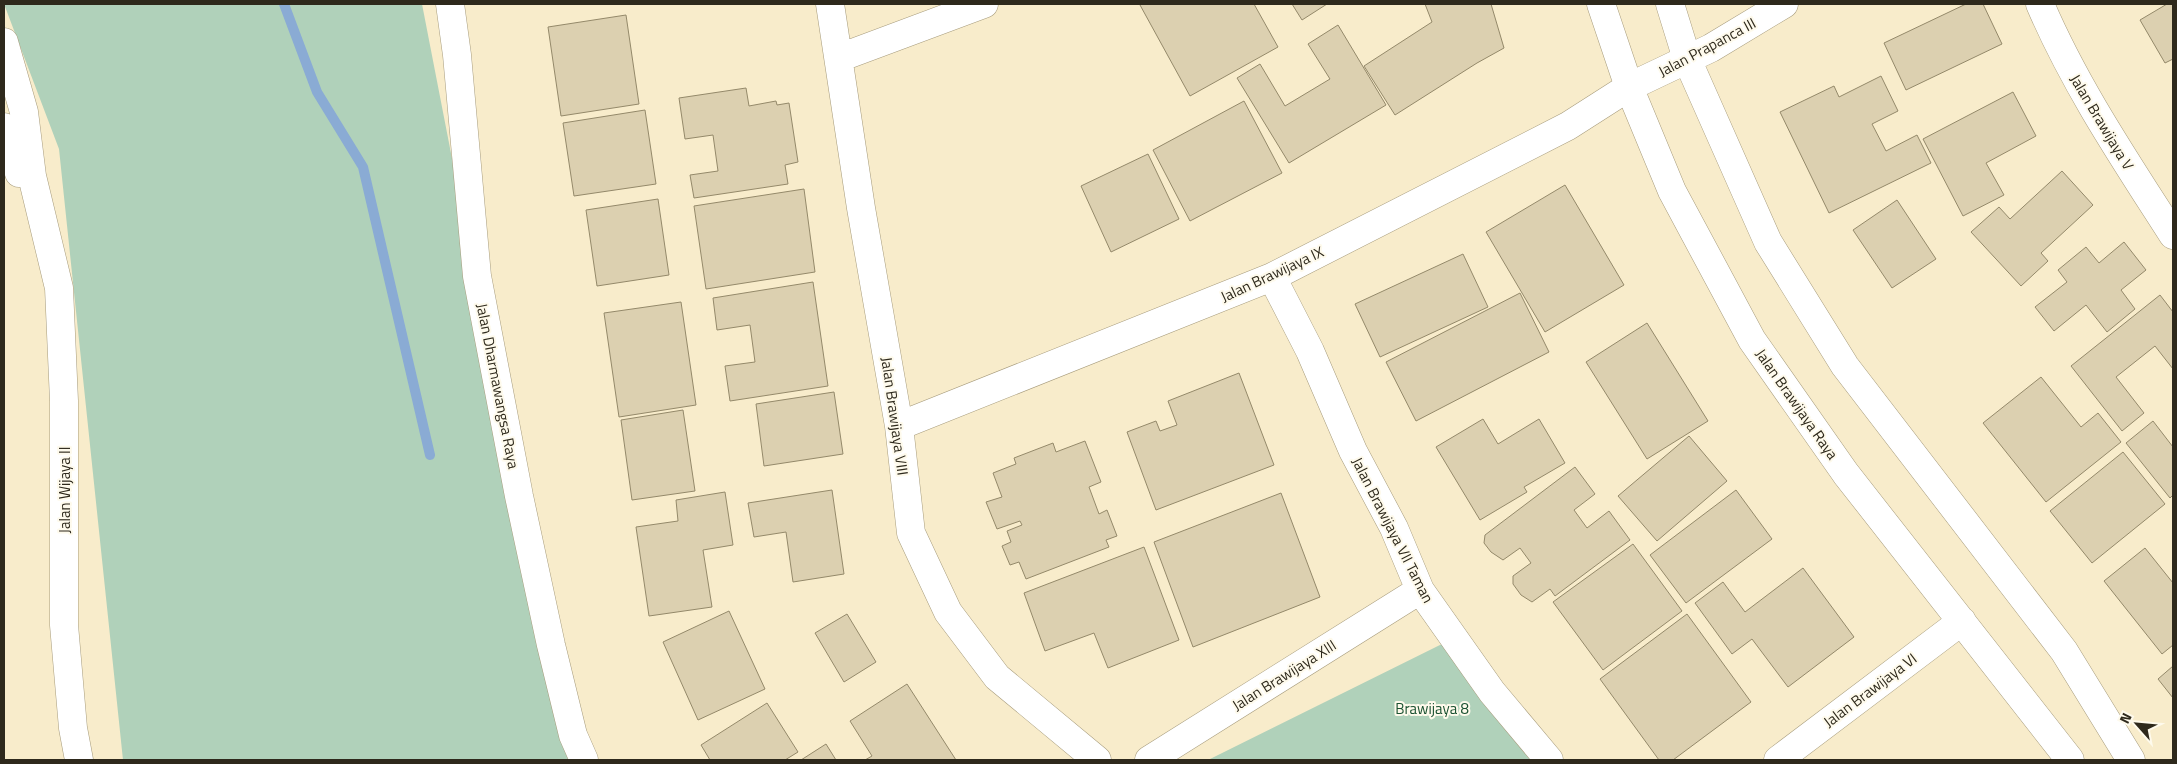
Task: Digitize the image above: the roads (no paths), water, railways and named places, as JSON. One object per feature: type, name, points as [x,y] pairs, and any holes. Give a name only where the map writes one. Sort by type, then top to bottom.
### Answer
[{"type":"street","name":"Jalan Dharmawangsa Raya","points":[[450,4],[457,55],[477,276],[519,496],[551,645],[573,735],[584,760]]},
{"type":"street","name":"Jalan Brawijaya VIII","points":[[830,4],[861,208],[899,426],[911,533],[948,612],[997,677],[1098,760]]},
{"type":"street","points":[[839,58],[984,4]]},
{"type":"street","name":"Jalan Brawijaya Raya","points":[[1601,4],[1629,87],[1672,191],[1752,340],[1846,474],[2070,760]]},
{"type":"street","points":[[1670,4],[1686,59],[1768,242],[1845,366],[2064,651],[2131,760]]},
{"type":"street","name":"Jalan Prapanca III","points":[[1629,87],[1711,48],[1784,4]]},
{"type":"street","name":"Jalan Brawijaya V","points":[[2040,4],[2058,47],[2102,123],[2173,235]]},
{"type":"street","name":"Jalan Wijaya II","points":[[4,42],[24,112],[19,178]]},
{"type":"street","name":"Jalan Brawijaya IX","points":[[899,426],[1272,277],[1568,126],[1629,87]]},
{"type":"street","name":"Jalan Wijaya II","points":[[4,127],[19,178],[42,222],[59,288],[64,401],[64,625],[72,728],[79,760]]},
{"type":"street","name":"Jalan Brawijaya VII Taman","points":[[1272,277],[1310,351],[1353,451],[1394,528],[1420,590],[1492,692],[1549,760]]},
{"type":"street","name":"Jalan Brawijaya XIII","points":[[1149,760],[1420,590]]},
{"type":"street","name":"Jalan Brawijaya VI","points":[[1778,760],[1962,621]]},
{"type":"waterway","points":[[284,4],[317,92],[363,167],[430,455]]},
{"type":"park label","name":"Brawijaya 8","points":[[1432,708]]}]
